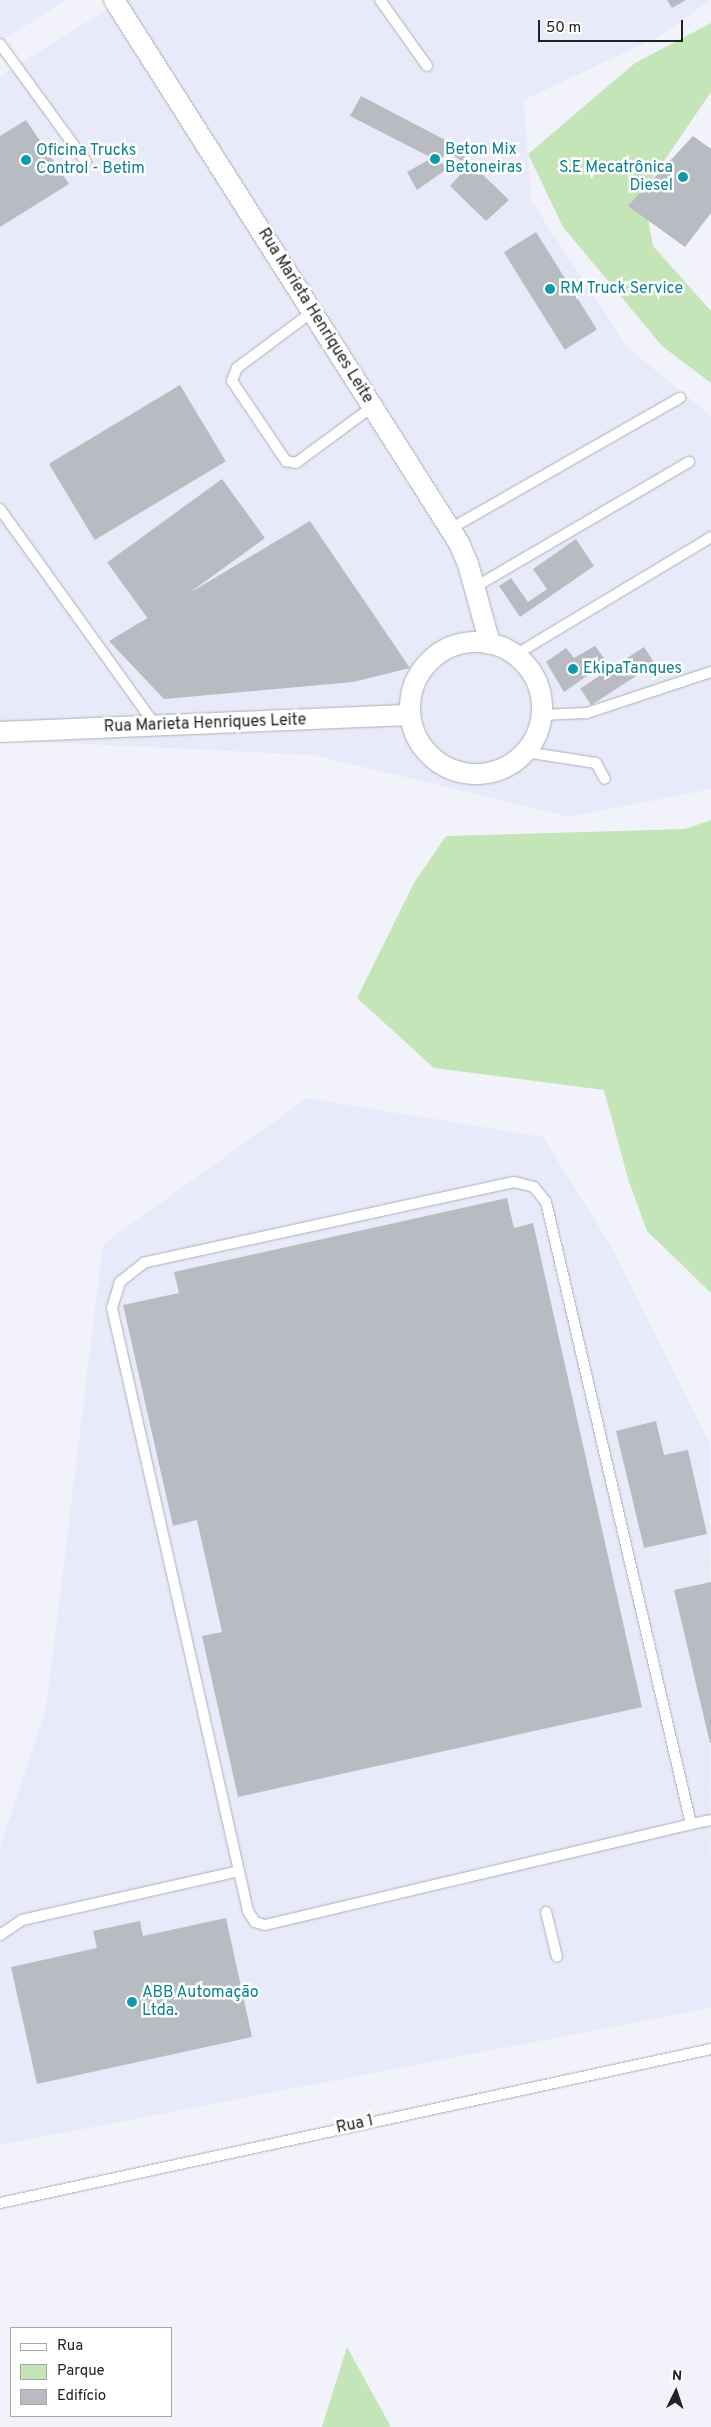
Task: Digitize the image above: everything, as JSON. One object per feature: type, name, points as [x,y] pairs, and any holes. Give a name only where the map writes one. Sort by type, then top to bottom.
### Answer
[{"type":"street","name":"Rua Marieta Henriques Leite","points":[[114,0],[450,529],[465,557],[490,644]]},
{"type":"street","points":[[462,644],[490,644],[515,655],[533,675],[542,702],[539,729],[525,752],[503,769],[483,774],[462,773],[449,768],[427,752],[413,729],[410,715],[413,688],[419,676],[437,655],[462,644]]},
{"type":"street","name":"Rua Marieta Henriques Leite","points":[[0,732],[410,715]]},
{"type":"lane","points":[[380,0],[427,66]]},
{"type":"lane","points":[[0,44],[86,162]]},
{"type":"lane","points":[[312,312],[237,368],[232,381],[286,461],[296,464],[372,407]]},
{"type":"lane","points":[[450,529],[680,398]]},
{"type":"lane","points":[[475,587],[689,462]]},
{"type":"lane","points":[[0,509],[156,726]]},
{"type":"lane","points":[[515,655],[711,537]]},
{"type":"lane","points":[[542,715],[587,713],[711,672]]},
{"type":"lane","points":[[525,752],[596,763],[605,779]]},
{"type":"lane","points":[[691,1824],[546,1202],[534,1187],[514,1182],[144,1263],[120,1282],[112,1308],[248,1911],[255,1922],[265,1925],[711,1820]]},
{"type":"lane","points":[[0,1935],[22,1920],[239,1871]]},
{"type":"lane","points":[[546,1912],[557,1957]]},
{"type":"lane","name":"Rua 1","points":[[0,2203],[711,2049]]},
{"type":"shaded area","points":[[0,0],[66,0],[0,42]]},
{"type":"shaded area","points":[[122,0],[711,0],[660,36],[524,100],[531,200],[627,347],[711,416],[711,789],[570,817],[313,755],[0,740],[0,76]]},
{"type":"shaded area","points":[[307,1098],[543,1137],[611,1246],[710,1444],[711,2008],[0,2145],[0,1847],[46,1708],[103,1244]]},
{"type":"green space","points":[[711,23],[711,92],[643,192],[653,246],[711,311],[711,383],[662,346],[563,227],[528,154],[635,63]]},
{"type":"green space","points":[[711,820],[711,1293],[647,1231],[628,1179],[604,1090],[434,1068],[357,998],[414,883],[446,836],[685,829]]},
{"type":"green space","points":[[347,2347],[391,2427],[322,2427]]},
{"type":"building","points":[[667,0],[686,0],[672,8]]},
{"type":"building","name":"Beton Mix Betoneiras","points":[[361,96],[449,142],[509,200],[486,221],[450,186],[468,166],[449,152],[439,160],[447,169],[417,190],[407,172],[432,158],[350,116]]},
{"type":"building","name":"Oficina Trucks Control - Betim","points":[[26,120],[69,184],[0,227],[0,136]]},
{"type":"building","name":"S.E Mecatrônica Diesel","points":[[693,136],[711,149],[711,213],[685,247],[628,206]]},
{"type":"building","name":"RM Truck Service","points":[[536,232],[597,330],[565,350],[504,252]]},
{"type":"building","points":[[180,385],[226,461],[95,540],[49,464]]},
{"type":"building","points":[[222,479],[265,538],[150,622],[107,562]]},
{"type":"building","points":[[310,521],[410,668],[353,682],[164,699],[109,641]]},
{"type":"building","points":[[576,539],[594,566],[520,617],[499,586],[511,578],[528,602],[547,589],[533,569]]},
{"type":"building","name":"EkipaTanques","points":[[595,646],[607,662],[564,692],[546,662],[566,648],[574,658]]},
{"type":"building","points":[[644,647],[655,664],[591,705],[580,688]]},
{"type":"building","points":[[507,1198],[514,1228],[533,1223],[642,1707],[238,1797],[202,1636],[222,1632],[197,1520],[173,1526],[123,1305],[179,1293],[174,1272]]},
{"type":"building","points":[[656,1421],[664,1455],[688,1450],[707,1534],[644,1548],[616,1431]]},
{"type":"building","points":[[711,1582],[711,1743],[710,1743],[674,1590]]},
{"type":"building","name":"ABB Automação Ltda.","points":[[226,1918],[252,2037],[37,2084],[11,1967],[97,1948],[93,1931],[140,1921],[143,1936]]},
{"type":"place","name":"Beton Mix Betoneiras","points":[[435,159]]},
{"type":"place","name":"Oficina Trucks Control - Betim","points":[[26,160]]},
{"type":"place","name":"S.E Mecatrônica Diesel","points":[[683,177]]},
{"type":"place","name":"RM Truck Service","points":[[550,289]]},
{"type":"place","name":"EkipaTanques","points":[[573,669]]},
{"type":"place","name":"ABB Automação Ltda.","points":[[132,2002]]}]
